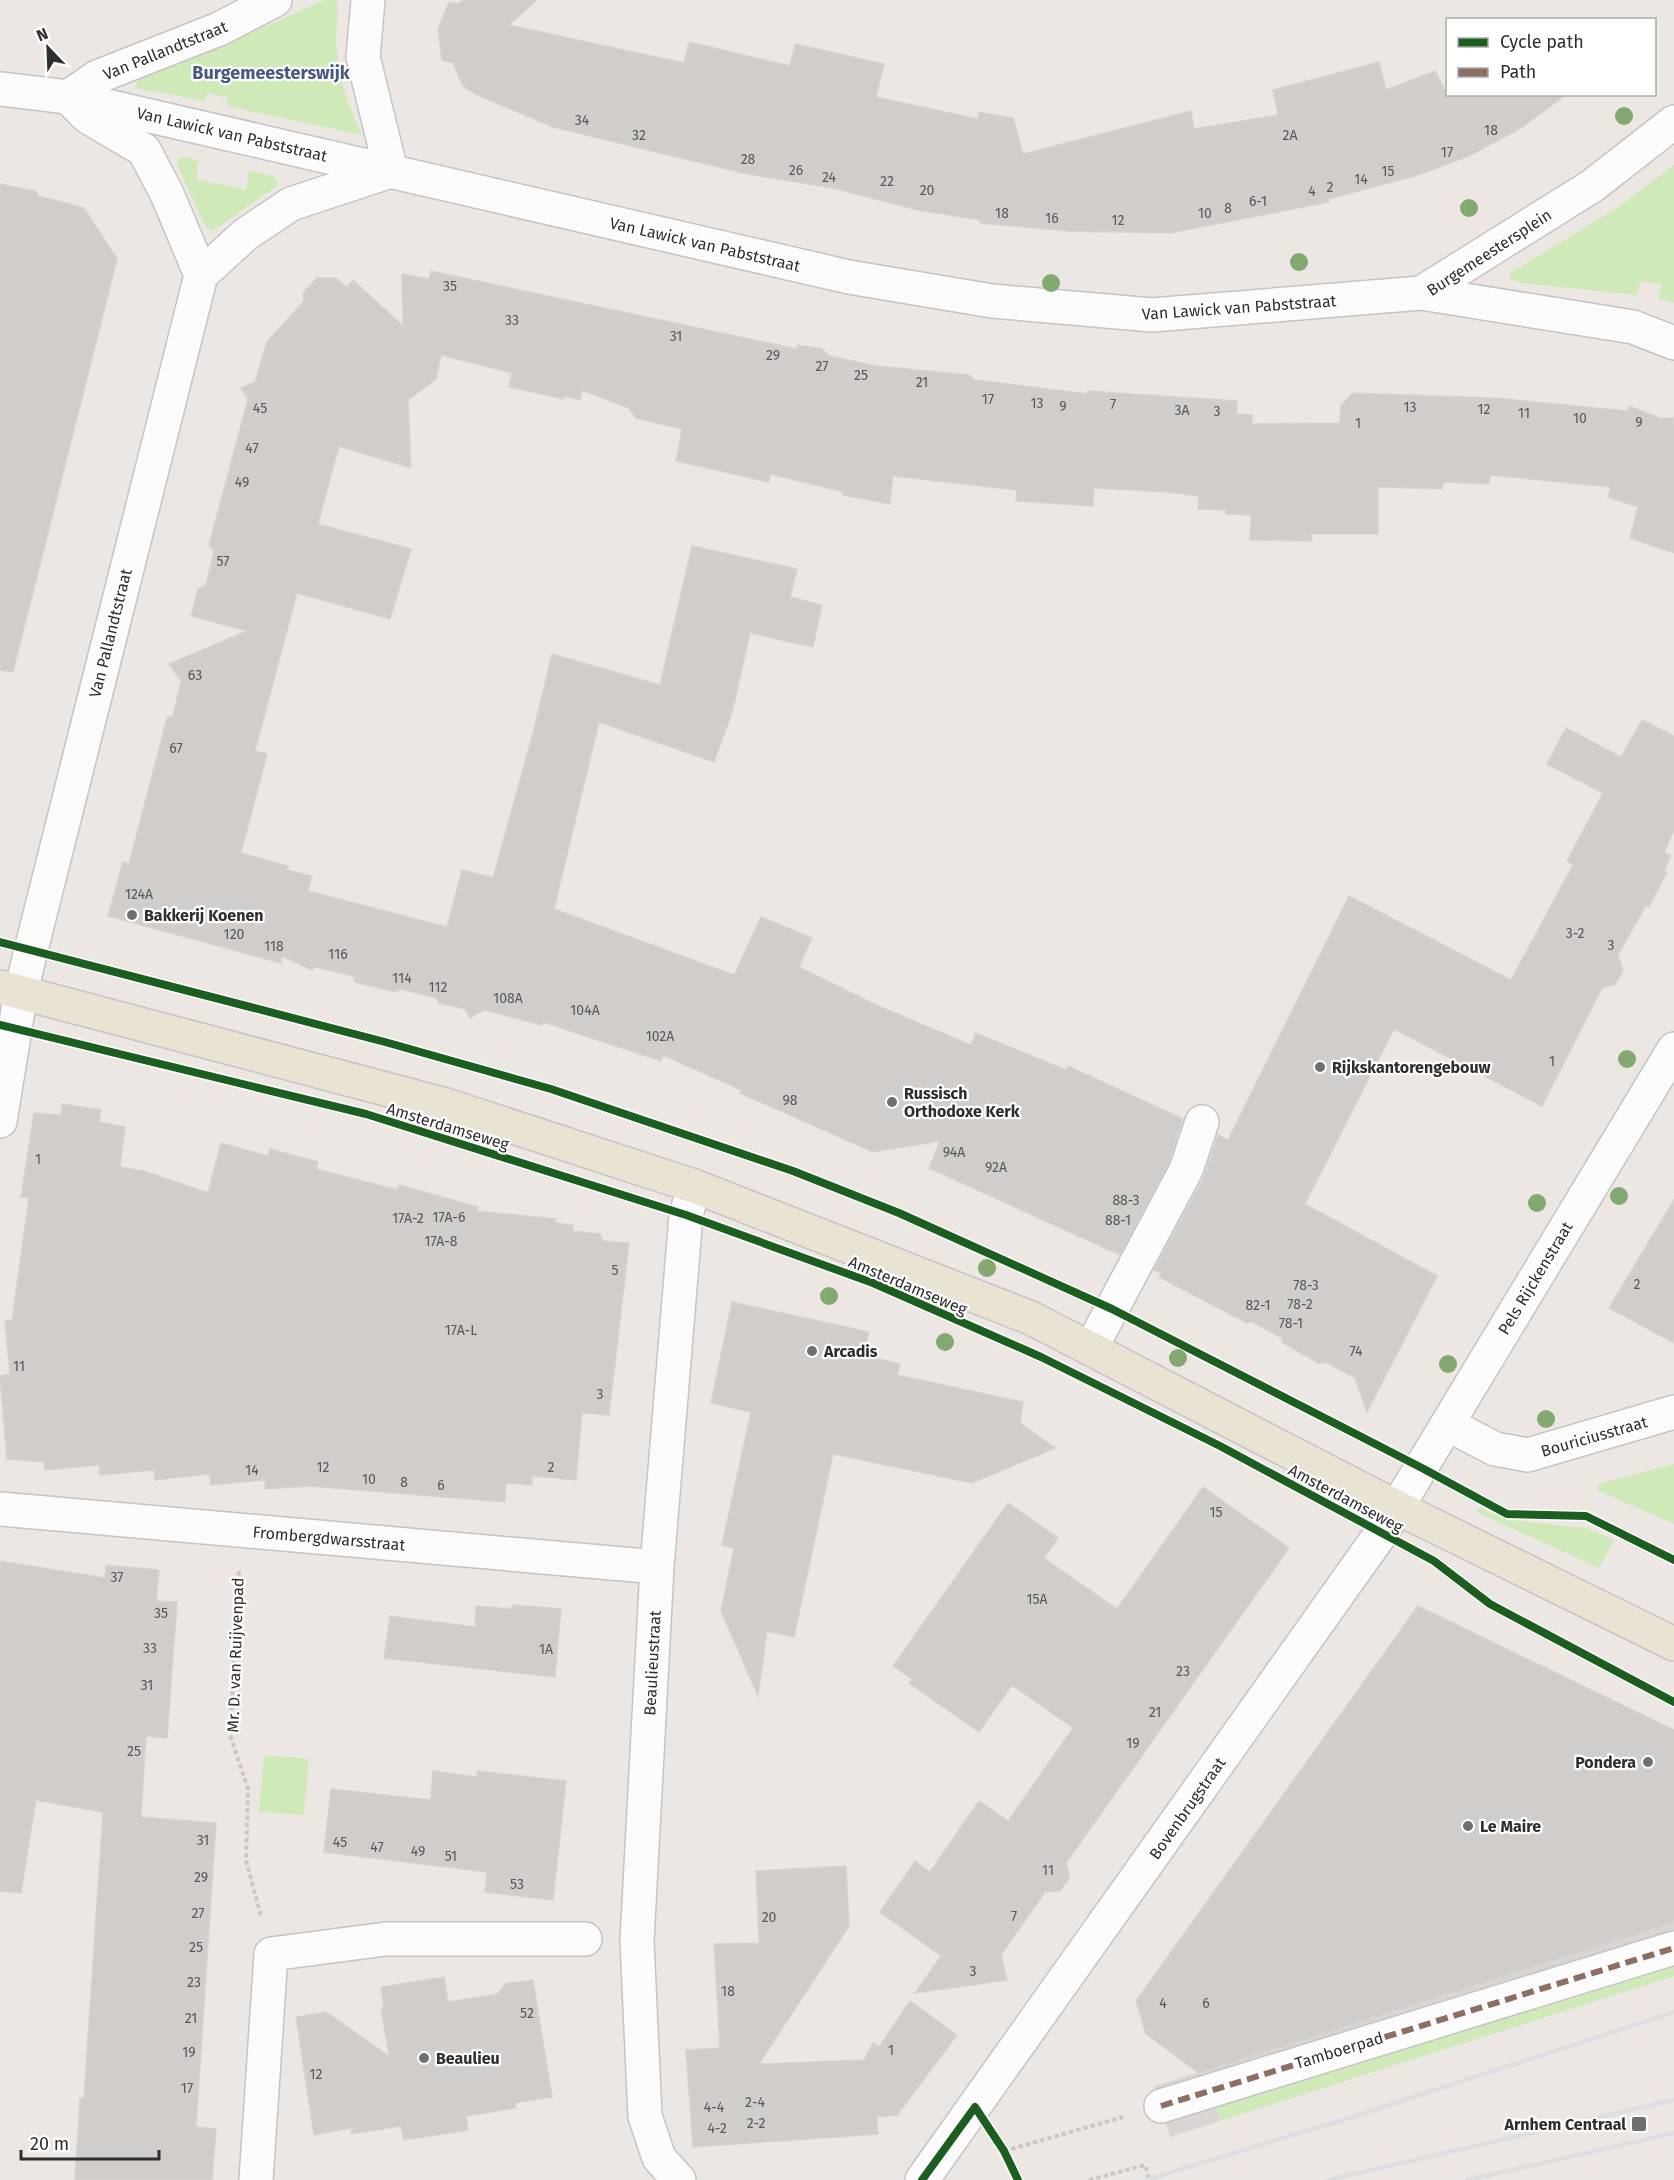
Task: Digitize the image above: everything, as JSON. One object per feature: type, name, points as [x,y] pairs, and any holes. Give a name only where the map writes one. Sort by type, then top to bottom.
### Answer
[{"type":"main road","name":"Amsterdamseweg","points":[[10,990],[446,1106],[694,1185],[1031,1318],[1398,1508],[1450,1531],[1665,1638]]},
{"type":"street","name":"Van Pallandtstraat","points":[[68,97],[97,77],[219,29],[275,0]]},
{"type":"street","points":[[68,97],[88,117],[144,150],[167,194],[201,275],[246,234],[291,204],[391,171],[363,57],[368,0]]},
{"type":"street","name":"Van Lawick van Pabststraat","points":[[0,89],[68,97],[849,277],[992,301],[1152,315],[1421,293]]},
{"type":"street","name":"Burgemeestersplein","points":[[1421,293],[1592,186],[1674,122]]},
{"type":"street","name":"Van Pallandtstraat","points":[[0,1121],[10,990],[201,275]]},
{"type":"street","name":"Burgemeestersplein","points":[[1421,293],[1633,327],[1674,343]]},
{"type":"street","name":"Pels Rijckenstraat","points":[[1398,1508],[1674,1049]]},
{"type":"street","points":[[1091,1348],[1186,1170],[1202,1122]]},
{"type":"street","name":"Beaulieustraat","points":[[679,2180],[659,2158],[645,2116],[637,1941],[657,1567],[686,1215],[694,1185]]},
{"type":"street","name":"Bouriciusstraat","points":[[1449,1425],[1495,1449],[1528,1455],[1674,1412]]},
{"type":"street","name":"Bovenbrugstraat","points":[[922,2180],[1398,1508]]},
{"type":"street","name":"Frombergdwarsstraat","points":[[0,1509],[657,1567]]},
{"type":"street","points":[[256,2180],[271,1954],[386,1940],[585,1939]]},
{"type":"street","name":"Tamboerpad","points":[[1161,2106],[1674,1948]]},
{"type":"path","points":[[1004,2151],[1161,2106]]},
{"type":"path","points":[[975,2108],[1008,2159]]},
{"type":"path","points":[[1089,2180],[1145,2165],[1149,2180]]},
{"type":"green space","points":[[325,0],[337,0],[337,45],[340,73],[349,104],[362,135],[227,106],[228,98],[207,93],[205,101],[135,88],[140,75],[193,58]]},
{"type":"green space","points":[[184,157],[199,160],[196,179],[246,190],[249,171],[274,176],[278,185],[216,229],[210,230],[205,226],[177,164],[178,159]]},
{"type":"green space","points":[[1674,165],[1674,303],[1659,299],[1661,284],[1641,281],[1637,295],[1521,283],[1512,280],[1509,276],[1620,206]]},
{"type":"green space","points":[[1674,1464],[1674,1524],[1597,1490],[1599,1484]]},
{"type":"green space","points":[[1479,1508],[1509,1520],[1587,1528],[1614,1540],[1599,1568],[1476,1512]]},
{"type":"green space","points":[[264,1755],[309,1759],[304,1815],[259,1812]]},
{"type":"green space","points":[[1674,1963],[1674,1976],[1220,2121],[1216,2107]]},
{"type":"shaded area","points":[[1674,1922],[1674,1963],[1216,2107],[1220,2121],[1170,2137],[1155,2086]]},
{"type":"building","points":[[463,0],[537,0],[509,25],[684,63],[689,42],[790,66],[795,44],[884,64],[876,97],[978,119],[979,112],[1013,118],[1023,154],[1191,111],[1194,129],[1278,115],[1273,90],[1379,62],[1386,90],[1435,71],[1446,96],[1564,96],[1521,128],[1469,156],[1418,175],[1329,199],[1329,202],[1170,233],[1068,231],[980,223],[980,220],[918,210],[833,188],[747,174],[553,127],[477,95],[463,86],[453,63],[442,60],[438,29],[449,2],[458,4]]},
{"type":"building","points":[[0,184],[35,191],[39,196],[84,208],[117,259],[13,672],[0,670]]},
{"type":"building","points":[[431,271],[797,349],[798,345],[822,349],[829,356],[877,366],[969,375],[975,380],[1088,394],[1088,391],[1237,401],[1237,414],[1252,415],[1252,424],[1340,423],[1341,405],[1353,393],[1494,398],[1628,411],[1629,406],[1660,418],[1674,418],[1674,553],[1630,538],[1638,507],[1608,497],[1611,487],[1490,475],[1489,484],[1443,482],[1442,489],[1378,487],[1378,534],[1311,534],[1312,541],[1250,540],[1251,515],[1226,514],[1226,510],[1198,509],[1199,496],[1167,492],[1094,488],[1093,506],[1016,501],[1017,490],[893,476],[890,504],[843,495],[844,492],[770,474],[769,482],[676,461],[682,429],[636,418],[629,408],[582,390],[580,400],[564,396],[564,399],[509,387],[512,373],[441,355],[436,379],[408,400],[411,468],[339,446],[318,524],[411,549],[390,619],[297,593],[255,751],[267,754],[241,853],[288,866],[287,870],[312,876],[308,891],[447,927],[462,870],[493,878],[552,654],[660,685],[692,546],[797,569],[790,597],[822,605],[813,647],[750,633],[732,713],[714,762],[599,722],[554,909],[734,975],[761,917],[812,938],[799,967],[876,1005],[971,1045],[976,1033],[1066,1070],[1068,1066],[1183,1119],[1169,1163],[1120,1255],[929,1168],[940,1141],[873,1152],[740,1093],[741,1090],[663,1055],[661,1061],[543,1022],[542,1025],[484,1010],[470,1018],[465,1009],[439,1003],[436,998],[400,989],[395,992],[355,982],[353,976],[316,967],[312,970],[282,956],[281,963],[108,916],[123,862],[129,864],[167,718],[173,716],[181,681],[169,664],[247,631],[191,616],[198,589],[206,585],[214,552],[209,545],[248,399],[241,388],[255,382],[267,342],[304,301],[303,293],[317,278],[336,278],[347,287],[353,280],[403,326],[402,274],[429,279]]},
{"type":"building","points":[[1642,720],[1674,736],[1674,830],[1664,853],[1671,856],[1664,871],[1667,872],[1649,907],[1646,905],[1618,955],[1623,971],[1615,984],[1602,988],[1542,1106],[1394,1029],[1305,1204],[1437,1276],[1367,1412],[1355,1378],[1326,1362],[1320,1364],[1283,1343],[1282,1338],[1252,1322],[1247,1323],[1159,1277],[1161,1273],[1154,1270],[1203,1179],[1218,1135],[1228,1140],[1349,896],[1511,980],[1573,865],[1567,861],[1603,793],[1547,764],[1566,728],[1621,757]]},
{"type":"building","points":[[62,1104],[101,1110],[99,1122],[125,1127],[120,1167],[144,1171],[208,1193],[221,1143],[268,1156],[270,1149],[318,1162],[316,1169],[398,1190],[399,1185],[478,1207],[476,1211],[556,1219],[555,1223],[573,1225],[573,1231],[600,1234],[603,1241],[629,1243],[609,1415],[582,1413],[576,1480],[532,1476],[532,1485],[506,1483],[505,1502],[309,1486],[265,1489],[265,1480],[211,1485],[209,1474],[155,1480],[154,1470],[100,1475],[99,1465],[45,1470],[44,1462],[7,1459],[0,1376],[10,1374],[5,1320],[12,1320],[29,1198],[21,1197],[34,1113],[61,1115]]},
{"type":"building","points":[[1674,1200],[1674,1343],[1609,1308]]},
{"type":"building","points":[[732,1302],[869,1332],[863,1355],[900,1364],[897,1375],[1023,1402],[1020,1423],[1055,1448],[972,1483],[833,1454],[794,1637],[767,1631],[758,1696],[721,1611],[734,1548],[722,1545],[751,1412],[711,1403]]},
{"type":"building","points":[[1203,1487],[1289,1548],[1066,1863],[1070,1877],[1060,1891],[1045,1892],[1001,1955],[1007,1980],[915,1993],[941,1956],[880,1912],[915,1861],[930,1872],[979,1801],[1008,1821],[1073,1728],[1012,1685],[979,1732],[909,1683],[912,1679],[893,1666],[1008,1503],[1058,1538],[1044,1558],[1117,1609]]},
{"type":"building","points":[[0,1561],[105,1578],[106,1565],[159,1570],[156,1601],[177,1602],[167,1738],[146,1736],[141,1817],[216,1823],[196,2127],[216,2129],[212,2180],[75,2180],[80,2098],[84,2098],[103,1812],[36,1800],[21,1893],[0,1891]]},
{"type":"building","points":[[513,1605],[561,1609],[555,1677],[384,1658],[390,1616],[475,1627],[476,1606],[512,1609]]},
{"type":"building","name":"Le Maire","points":[[1418,1606],[1674,1730],[1674,1922],[1199,2073],[1146,2034],[1136,2001]]},
{"type":"building","points":[[433,1771],[477,1777],[477,1771],[566,1781],[553,1900],[485,1892],[487,1872],[324,1852],[331,1789],[431,1800]]},
{"type":"building","points":[[846,1866],[849,1926],[759,2064],[864,2060],[873,2043],[879,2047],[910,2001],[957,2035],[897,2115],[877,2117],[878,2134],[693,2147],[686,2050],[720,2048],[714,1944],[759,1943],[756,1871]]},
{"type":"building","name":"Beaulieu","points":[[444,1977],[448,2002],[498,1994],[505,1984],[533,1980],[552,2097],[515,2103],[516,2108],[466,2116],[468,2130],[404,2140],[401,2126],[352,2134],[351,2128],[314,2135],[296,2017],[326,2012],[389,2056],[381,2008],[384,2008],[381,1987]]},
{"type":"railway","points":[[1146,2180],[1365,2113],[1674,2012]]},
{"type":"railway","points":[[1328,2180],[1674,2100]]},
{"type":"railway","points":[[1468,2180],[1674,2133]]},
{"type":"marked path","points":[[1161,2106],[1674,1948]]},
{"type":"cycle path","points":[[0,942],[385,1042],[551,1089],[793,1171],[899,1213],[1112,1309],[1507,1514],[1586,1516],[1674,1560]]},
{"type":"cycle path","points":[[0,1025],[366,1114],[686,1215],[873,1283],[1041,1357],[1220,1446],[1434,1561],[1490,1604],[1674,1702]]},
{"type":"cycle path","points":[[922,2180],[975,2107],[1004,2151],[1018,2180]]},
{"type":"place","name":"Bakkerij Koenen","points":[[132,915]]},
{"type":"place","name":"Rijkskantorengebouw","points":[[1320,1067]]},
{"type":"place","name":"Russisch Orthodoxe Kerk","points":[[892,1102]]},
{"type":"place","name":"Arcadis","points":[[812,1351]]},
{"type":"place","name":"Pondera","points":[[1648,1762]]},
{"type":"place","name":"Le Maire","points":[[1468,1826]]},
{"type":"place","name":"Beaulieu","points":[[424,2058]]},
{"type":"place","name":"Arnhem Centraal","points":[[1639,2124]]},
{"type":"district","name":"Burgemeesterswijk","points":[[271,73]]}]
